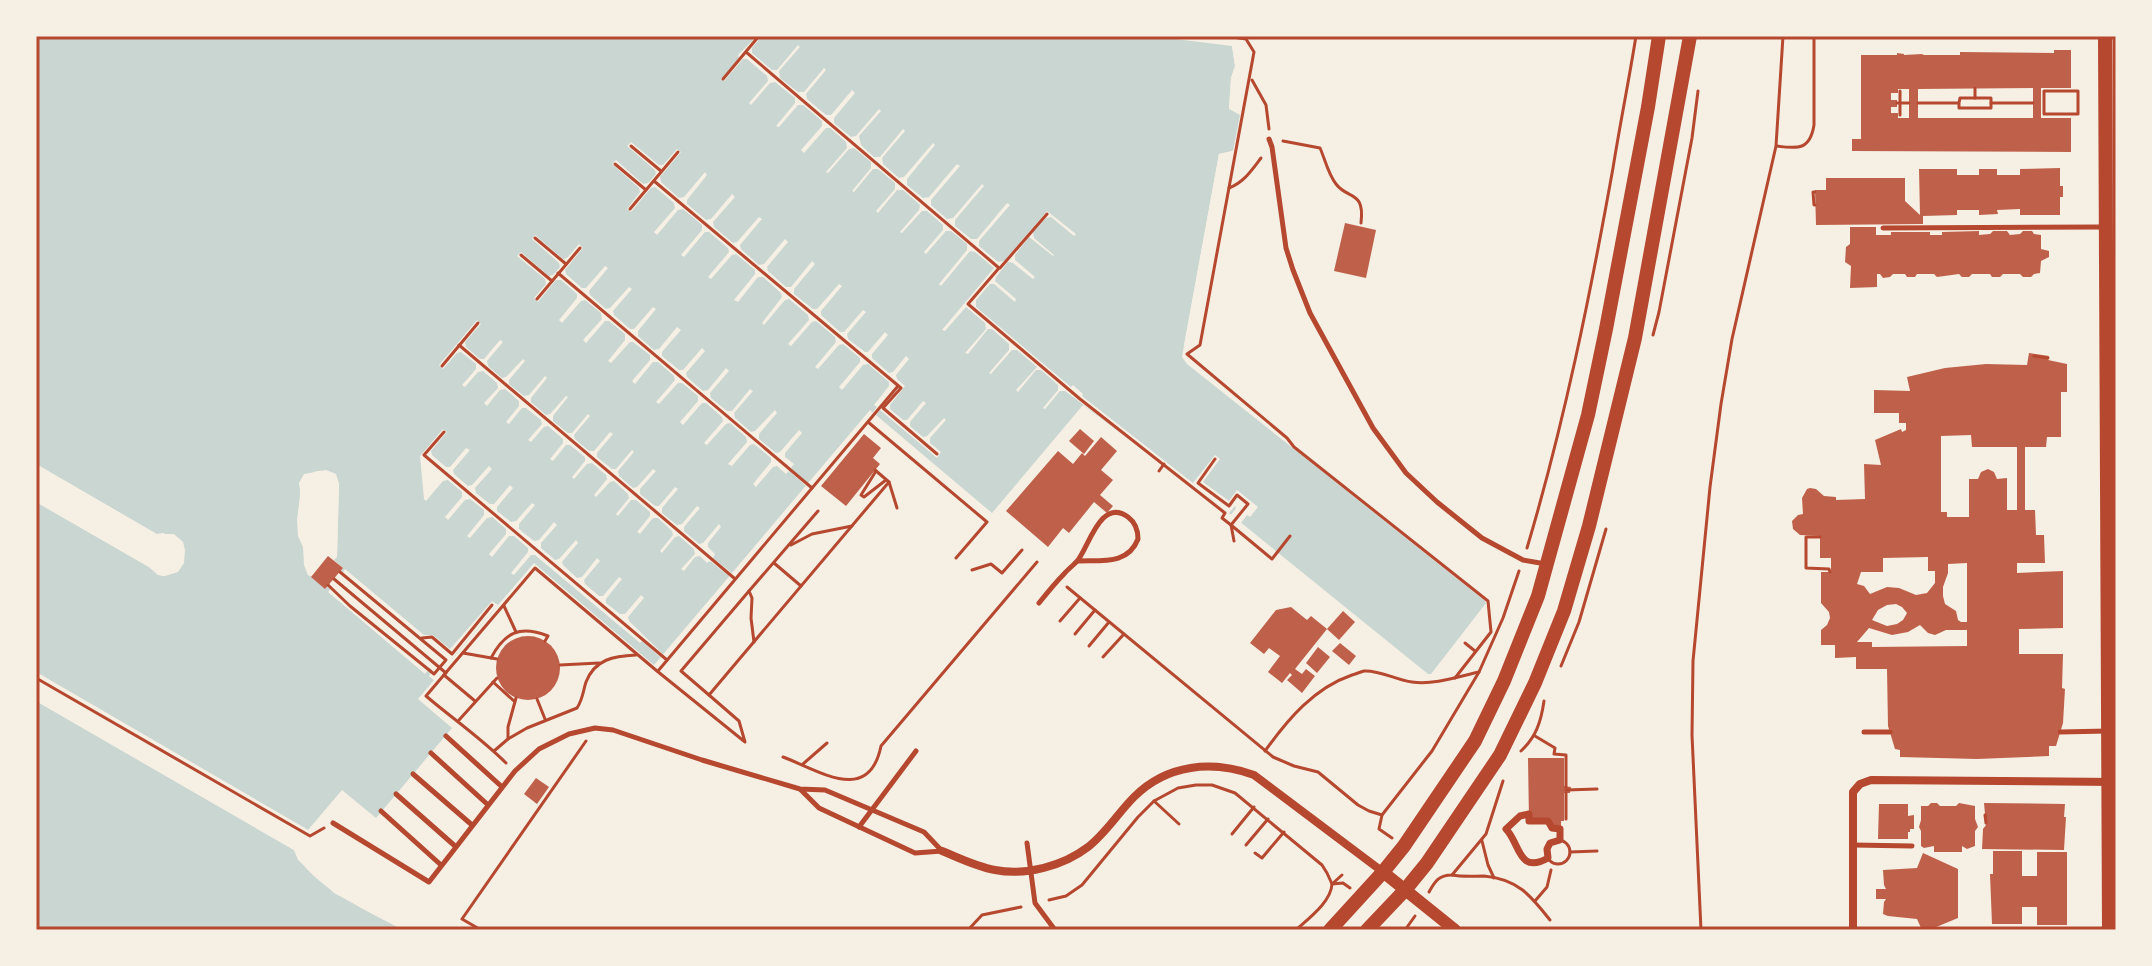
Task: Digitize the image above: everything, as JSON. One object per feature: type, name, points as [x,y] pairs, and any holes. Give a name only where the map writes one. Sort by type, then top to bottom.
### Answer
[{"type":"main road","points":[[1330,930],[1404,846],[1475,741],[1504,681],[1538,596],[1588,415],[1659,36]]},
{"type":"main road","points":[[1367,930],[1427,863],[1500,755],[1535,683],[1565,609],[1589,526],[1635,338],[1690,36]]},
{"type":"main road","points":[[2105,36],[2106,227],[2111,346],[2109,731],[2113,782],[2109,930]]},
{"type":"street","points":[[942,851],[996,870],[1032,870],[1057,864],[1074,857],[1090,845],[1136,795],[1151,784],[1182,769],[1233,767],[1254,775],[1455,930]]},
{"type":"street","points":[[1853,930],[1855,788],[1871,780],[2113,782]]},
{"type":"street","points":[[1529,814],[1529,821],[1548,821],[1552,828],[1560,829],[1560,840],[1549,845],[1549,860],[1534,862],[1520,855],[1506,829],[1515,819],[1529,814]]},
{"type":"lane","points":[[1269,139],[1289,259],[1310,313],[1373,428],[1406,473],[1482,538],[1523,560],[1547,565]]},
{"type":"lane","points":[[1883,228],[2106,227]]},
{"type":"lane","points":[[1039,603],[1078,561],[1103,518],[1112,513],[1122,513],[1135,524],[1138,539],[1130,553],[1121,558],[1078,561]]},
{"type":"lane","points":[[333,823],[429,882],[515,771],[539,749],[569,734],[595,728],[613,730],[800,789],[825,790],[924,832],[942,851]]},
{"type":"lane","points":[[2060,732],[2109,731]]},
{"type":"lane","points":[[1864,732],[1890,732]]},
{"type":"lane","points":[[446,736],[501,786]]},
{"type":"lane","points":[[859,827],[916,751]]},
{"type":"lane","points":[[431,753],[487,804]]},
{"type":"lane","points":[[413,774],[472,825]]},
{"type":"lane","points":[[800,789],[819,808],[915,853],[942,851]]},
{"type":"lane","points":[[396,794],[455,846]]},
{"type":"lane","points":[[381,811],[441,865]]},
{"type":"lane","points":[[1027,843],[1035,903],[1055,930]]},
{"type":"lane","points":[[1853,845],[1912,846]]},
{"type":"path","points":[[723,79],[759,36]]},
{"type":"path","points":[[1225,36],[1246,39],[1254,52],[1200,345],[1187,354],[1294,447],[1488,601],[1491,632],[1455,678]]},
{"type":"path","points":[[1379,829],[1382,815],[1439,740],[1479,672],[1503,618],[1523,560],[1543,493],[1575,361],[1636,36]]},
{"type":"path","points":[[1701,930],[1692,735],[1693,661],[1708,503],[1732,339],[1776,146],[1783,36]]},
{"type":"path","points":[[1776,146],[1799,147],[1807,143],[1812,135],[1814,36]]},
{"type":"path","points":[[746,52],[999,268]]},
{"type":"path","points":[[1975,88],[1975,98]]},
{"type":"path","points":[[1900,91],[1900,115]]},
{"type":"path","points":[[2044,91],[2078,91],[2078,114],[2044,114],[2043,103],[2044,91]]},
{"type":"path","points":[[1960,98],[1975,98],[1991,98],[1991,108],[1959,108],[1960,98]]},
{"type":"path","points":[[1898,103],[1909,103]]},
{"type":"path","points":[[1918,103],[1959,103]]},
{"type":"path","points":[[1991,103],[2033,103]]},
{"type":"path","points":[[1975,108],[1975,118]]},
{"type":"path","points":[[1269,139],[1320,148],[1338,187],[1351,193],[1361,206],[1361,223]]},
{"type":"path","points":[[631,146],[661,171]]},
{"type":"path","points":[[630,209],[678,152]]},
{"type":"path","points":[[615,164],[646,190]]},
{"type":"path","points":[[654,181],[901,388],[883,408],[937,454]]},
{"type":"path","points":[[1815,192],[1815,205]]},
{"type":"path","points":[[1047,214],[968,304],[1080,399],[1225,513],[1222,518],[1272,559],[1290,536]]},
{"type":"path","points":[[535,238],[566,264]]},
{"type":"path","points":[[537,299],[580,248]]},
{"type":"path","points":[[521,255],[552,281]]},
{"type":"path","points":[[558,273],[812,488]]},
{"type":"path","points":[[442,366],[478,323]]},
{"type":"path","points":[[459,345],[735,579]]},
{"type":"path","points":[[2034,356],[2048,358]]},
{"type":"path","points":[[657,671],[898,386]]},
{"type":"path","points":[[868,422],[987,522],[956,558]]},
{"type":"path","points":[[444,432],[424,455],[667,660]]},
{"type":"path","points":[[1215,459],[1198,483],[1229,506],[1237,495],[1248,504],[1231,525],[1234,541]]},
{"type":"path","points":[[1159,471],[1164,464]]},
{"type":"path","points":[[888,481],[864,497],[861,495],[876,471],[888,481],[897,508]]},
{"type":"path","points":[[709,695],[888,481]]},
{"type":"path","points":[[515,771],[459,720],[448,715],[426,696],[535,568],[745,742],[739,721],[681,671],[818,511]]},
{"type":"path","points":[[787,547],[812,534],[852,526]]},
{"type":"path","points":[[1820,537],[1806,537],[1806,568],[1829,569],[1830,572]]},
{"type":"path","points":[[972,570],[991,564],[1002,573],[1022,550]]},
{"type":"path","points":[[783,757],[842,780],[854,781],[869,774],[878,762],[881,746],[1037,562]]},
{"type":"path","points":[[774,563],[801,586]]},
{"type":"path","points":[[328,585],[434,674],[440,668],[446,660],[340,572]]},
{"type":"path","points":[[334,579],[475,701]]},
{"type":"path","points":[[1067,587],[1265,751],[1281,762],[1318,772],[1358,805],[1382,815]]},
{"type":"path","points":[[749,591],[754,642]]},
{"type":"path","points":[[1060,621],[1080,598]]},
{"type":"path","points":[[422,638],[432,637],[452,654],[492,605]]},
{"type":"path","points":[[504,605],[516,632]]},
{"type":"path","points":[[1075,634],[1095,610]]},
{"type":"path","points":[[1089,646],[1109,622]]},
{"type":"path","points":[[491,658],[505,638],[516,632],[536,631],[548,636],[545,641]]},
{"type":"path","points":[[1103,657],[1124,634]]},
{"type":"path","points":[[1465,643],[1475,651]]},
{"type":"path","points":[[463,653],[497,659]]},
{"type":"path","points":[[560,665],[599,663],[621,656],[638,655]]},
{"type":"path","points":[[494,751],[508,739],[545,719],[577,708],[582,701],[586,681],[599,663]]},
{"type":"path","points":[[1265,751],[1281,728],[1305,703],[1338,680],[1364,671],[1427,683],[1479,672]]},
{"type":"path","points":[[36,678],[310,836],[333,823]]},
{"type":"path","points":[[459,720],[497,678]]},
{"type":"path","points":[[493,682],[516,700],[508,727],[508,739]]},
{"type":"path","points":[[537,699],[545,719]]},
{"type":"path","points":[[481,930],[462,919],[595,728]]},
{"type":"path","points":[[1534,735],[1555,748],[1554,754],[1566,755],[1566,788],[1597,789]]},
{"type":"path","points":[[803,764],[827,743]]},
{"type":"path","points":[[1049,900],[1066,896],[1082,885],[1154,801],[1178,788],[1205,784],[1235,793],[1322,865],[1327,873],[1332,889],[1326,900],[1296,930]]},
{"type":"path","points":[[1154,801],[1179,824]]},
{"type":"path","points":[[1232,834],[1254,807]]},
{"type":"path","points":[[1985,815],[1986,823]]},
{"type":"path","points":[[1246,845],[1268,819]]},
{"type":"path","points":[[1255,853],[1262,858],[1284,832]]},
{"type":"path","points":[[1482,841],[1494,878]]},
{"type":"path","points":[[1570,852],[1597,851]]},
{"type":"path","points":[[1535,901],[1547,887],[1551,873],[1549,860]]},
{"type":"path","points":[[1494,878],[1497,872]]},
{"type":"path","points":[[1332,884],[1342,875]]},
{"type":"path","points":[[1452,875],[1494,878],[1524,887],[1550,920]]},
{"type":"path","points":[[1332,884],[1343,883]]},
{"type":"path","points":[[968,930],[982,915],[1021,907]]},
{"type":"path","points":[[1405,930],[1412,921]]},
{"type":"shaded area","points":[[36,36],[1151,36],[1232,46],[1235,66],[1229,108],[1247,118],[1251,135],[1241,148],[1219,154],[1182,357],[1486,603],[1428,674],[1229,513],[1083,405],[992,513],[870,410],[654,665],[534,563],[452,659],[442,659],[339,573],[333,560],[337,556],[339,484],[336,475],[316,472],[299,483],[298,528],[308,575],[329,584],[433,670],[429,676],[434,680],[418,699],[452,728],[376,818],[342,790],[308,830],[36,672],[36,502],[158,575],[165,576],[184,563],[183,542],[163,533],[157,534],[36,464]]},
{"type":"shaded area","points":[[36,701],[294,850],[313,875],[327,886],[403,930],[36,930]]},
{"type":"pier","points":[[757,36],[762,36],[752,48],[752,53],[772,70],[777,70],[798,45],[800,47],[779,71],[780,78],[798,92],[804,92],[824,68],[826,70],[806,94],[807,99],[826,115],[831,115],[852,90],[855,93],[834,118],[834,123],[851,137],[856,136],[879,109],[881,111],[859,136],[861,145],[874,157],[880,157],[903,129],[905,131],[882,158],[883,164],[899,178],[904,177],[933,143],[935,145],[907,179],[907,185],[923,198],[929,197],[957,164],[960,166],[931,200],[931,205],[947,219],[953,218],[982,184],[984,186],[955,220],[955,226],[971,239],[977,239],[1007,203],[1010,205],[979,241],[979,246],[998,262],[1004,261],[1047,211],[1076,234],[1074,236],[1051,217],[1046,218],[1033,232],[1034,238],[1054,255],[1029,237],[1015,255],[1015,260],[1035,277],[1033,279],[1008,262],[995,281],[1016,299],[1015,302],[990,284],[976,300],[976,307],[1193,483],[1215,455],[1220,459],[1203,482],[1229,501],[1237,490],[1258,507],[1250,517],[1247,515],[1241,523],[1231,515],[1235,506],[1229,513],[1065,391],[1060,391],[1043,408],[1058,390],[1058,385],[1041,370],[1036,370],[1018,392],[1016,390],[1037,367],[1017,350],[1012,350],[989,373],[1009,350],[1009,344],[992,329],[988,329],[968,354],[965,353],[986,329],[985,323],[966,307],[945,331],[942,330],[994,268],[970,251],[941,286],[939,284],[967,250],[967,244],[951,231],[946,231],[926,254],[924,252],[943,230],[943,225],[927,211],[922,211],[900,232],[920,205],[903,190],[897,190],[878,213],[876,211],[895,189],[895,183],[878,169],[873,169],[852,191],[871,168],[871,162],[854,148],[849,149],[826,172],[847,148],[846,142],[826,128],[804,153],[801,150],[822,126],[822,121],[803,105],[798,105],[779,127],[776,126],[795,103],[795,98],[775,82],[770,83],[751,105],[749,103],[768,81],[767,76],[747,59],[743,59],[724,81],[721,79]]},
{"type":"pier","points":[[1232,46],[1236,46],[1239,66],[1233,106],[1250,116],[1256,134],[1254,142],[1241,154],[1223,157],[1188,343],[1184,345],[1219,154],[1233,151],[1240,115],[1229,109],[1235,66]]},
{"type":"pier","points":[[631,142],[659,165],[663,165],[677,149],[681,152],[660,177],[661,182],[679,198],[684,197],[705,172],[707,175],[687,204],[706,220],[711,219],[732,194],[735,197],[713,222],[714,227],[733,243],[759,217],[762,219],[740,245],[759,265],[764,264],[785,239],[788,242],[767,267],[786,287],[791,287],[812,261],[815,264],[794,289],[794,294],[813,309],[817,309],[839,284],[842,286],[821,315],[844,332],[863,310],[866,312],[847,334],[848,339],[868,352],[885,332],[888,335],[872,358],[889,373],[906,356],[909,359],[896,375],[905,386],[890,409],[907,420],[923,401],[926,403],[910,422],[910,426],[923,437],[944,418],[946,420],[930,438],[930,443],[941,452],[937,458],[880,410],[876,415],[873,412],[877,407],[874,405],[889,382],[868,364],[863,365],[842,390],[839,387],[860,362],[860,358],[843,344],[818,369],[815,367],[836,342],[835,337],[816,321],[791,346],[788,344],[809,320],[808,315],[789,299],[764,325],[762,323],[782,297],[763,277],[758,277],[738,302],[734,300],[755,274],[755,270],[736,254],[711,279],[708,277],[729,252],[709,232],[705,232],[684,257],[681,255],[702,230],[702,225],[683,209],[678,210],[657,235],[654,232],[675,208],[674,203],[655,187],[631,212],[627,209],[640,192],[639,188],[612,164],[616,160],[643,184],[656,174],[627,146]]},
{"type":"pier","points":[[535,235],[563,259],[579,244],[583,248],[565,270],[582,288],[586,288],[605,266],[608,268],[589,291],[606,309],[629,287],[632,289],[613,311],[630,329],[634,329],[653,307],[656,309],[638,331],[638,336],[654,350],[659,349],[677,327],[681,330],[662,352],[662,356],[679,370],[683,370],[702,348],[705,351],[686,373],[703,391],[708,390],[726,368],[729,371],[710,393],[711,398],[727,411],[732,411],[750,389],[753,391],[734,413],[735,418],[751,432],[775,410],[777,413],[759,434],[759,439],[776,453],[799,430],[802,433],[785,457],[794,464],[791,468],[808,483],[806,486],[789,471],[786,474],[777,466],[756,487],[753,484],[771,458],[754,444],[732,466],[728,464],[747,442],[746,437],[730,423],[707,445],[704,443],[723,421],[722,417],[702,403],[683,425],[680,422],[698,401],[698,396],[678,383],[659,404],[656,402],[675,380],[674,376],[658,362],[653,362],[635,384],[632,381],[650,360],[650,355],[630,342],[611,363],[608,361],[625,340],[625,334],[609,321],[605,321],[586,343],[583,340],[602,319],[601,313],[585,300],[562,323],[559,320],[577,294],[561,280],[556,280],[538,302],[534,298],[546,284],[545,279],[517,256],[521,252],[549,276],[560,267],[532,239]]},
{"type":"pier","points":[[477,320],[481,324],[465,342],[466,347],[484,359],[500,340],[503,342],[487,361],[488,366],[502,378],[523,359],[525,361],[509,384],[524,396],[529,395],[545,376],[547,378],[531,402],[546,415],[568,397],[553,416],[553,421],[572,433],[588,414],[590,416],[574,435],[589,451],[594,451],[610,432],[613,434],[597,457],[616,469],[632,450],[634,452],[618,471],[619,476],[633,488],[653,469],[656,471],[640,489],[640,494],[655,506],[659,506],[675,487],[678,489],[662,508],[662,513],[677,525],[682,524],[697,506],[700,508],[684,527],[684,531],[699,544],[719,524],[721,527],[708,547],[715,554],[713,558],[732,573],[729,576],[700,556],[695,557],[684,571],[681,569],[695,554],[694,549],[679,536],[662,553],[660,551],[673,535],[672,531],[658,518],[653,518],[640,534],[637,532],[650,512],[636,500],[631,500],[618,516],[616,514],[629,498],[628,494],[614,481],[596,497],[594,495],[607,479],[592,463],[587,464],[574,479],[572,477],[585,457],[570,445],[566,445],[553,461],[550,459],[563,439],[548,426],[531,442],[528,440],[542,424],[526,408],[522,408],[509,424],[506,422],[519,406],[519,401],[505,389],[500,390],[487,406],[484,403],[498,388],[497,383],[483,371],[478,372],[465,387],[462,385],[476,369],[476,364],[461,352],[443,369],[439,365]]},
{"type":"pier","points":[[443,429],[447,432],[431,451],[432,455],[450,467],[466,448],[470,450],[453,470],[468,486],[489,466],[492,469],[475,488],[476,493],[494,504],[510,485],[513,488],[497,511],[511,522],[516,521],[532,503],[535,505],[519,524],[519,529],[534,541],[539,540],[554,522],[557,525],[541,543],[541,548],[555,560],[576,540],[578,543],[562,562],[577,578],[582,577],[597,558],[600,561],[584,580],[599,596],[603,596],[619,577],[622,579],[606,603],[620,614],[625,614],[641,595],[644,598],[628,617],[629,621],[663,654],[660,657],[535,555],[531,555],[514,575],[511,573],[528,548],[514,536],[509,536],[492,557],[489,554],[506,534],[506,529],[492,517],[487,518],[470,538],[467,536],[484,515],[484,510],[470,499],[465,500],[448,520],[445,517],[462,497],[462,492],[448,480],[443,481],[426,501],[424,499],[420,456]]},
{"type":"pier","points":[[36,464],[156,534],[174,534],[183,542],[185,550],[184,563],[178,572],[158,575],[36,502],[36,498],[151,563],[159,571],[175,569],[180,561],[179,545],[172,538],[155,537],[36,469]]},
{"type":"pier","points":[[326,470],[336,474],[339,484],[337,557],[334,560],[343,568],[339,573],[341,575],[345,569],[424,635],[433,635],[450,649],[492,601],[498,605],[449,662],[439,663],[335,575],[329,560],[333,555],[333,477],[325,474],[307,477],[303,484],[305,492],[301,520],[311,572],[331,580],[435,667],[434,680],[429,676],[430,668],[425,674],[328,592],[332,587],[330,584],[308,575],[298,536],[299,483],[304,474]]},
{"type":"pier","points":[[36,672],[308,830],[306,833],[36,677]]},
{"type":"pier","points":[[36,697],[296,846],[302,858],[337,889],[405,926],[407,930],[334,893],[298,860],[294,850],[36,701]]},
{"type":"building","points":[[2054,50],[2071,50],[2071,88],[2041,88],[2041,118],[2071,118],[2071,152],[1852,151],[1852,139],[1861,139],[1861,55],[2054,53]],"holes":[[[2033,88],[2033,118],[1918,118],[1918,89]],[[1898,89],[1909,89],[1909,118],[1898,118],[1898,113],[1891,113],[1891,107],[1897,107],[1897,100],[1891,100],[1891,93],[1898,93]]]},
{"type":"building","points":[[2060,168],[2063,197],[2060,197],[2060,215],[2020,215],[2020,209],[1979,215],[1979,210],[1957,210],[1957,215],[1923,216],[1923,224],[1816,225],[1815,190],[1826,190],[1826,178],[1905,178],[1905,201],[1920,215],[1919,169],[1957,169],[1957,175],[1979,175],[1979,169],[1997,169],[1997,175],[2020,175],[2020,169]]},
{"type":"building","points":[[1345,223],[1376,230],[1366,278],[1334,271]]},
{"type":"building","points":[[1850,227],[1876,227],[1876,235],[1930,232],[1930,235],[1942,235],[1942,232],[1979,231],[1979,235],[2007,231],[2010,235],[2032,231],[2041,235],[2041,249],[2049,251],[2049,257],[2041,261],[2040,273],[2031,277],[2020,274],[1937,277],[1934,274],[1917,274],[1907,277],[1905,274],[1893,274],[1883,278],[1877,274],[1877,287],[1850,288],[1851,266],[1845,262],[1846,247],[1850,244]]},
{"type":"building","points":[[2029,353],[2049,356],[2048,360],[2067,364],[2067,392],[2061,392],[2061,437],[2047,437],[2046,447],[2025,447],[2025,510],[2035,510],[2036,535],[2044,535],[2045,563],[2017,563],[2017,573],[2063,571],[2063,628],[2019,629],[2019,654],[2063,654],[2063,723],[2056,746],[2049,746],[2049,756],[1977,759],[1900,757],[1900,750],[1895,749],[1888,726],[1887,669],[1856,669],[1856,657],[1835,658],[1835,645],[1821,645],[1821,630],[1830,618],[1821,603],[1821,572],[1831,572],[1831,558],[1820,558],[1820,536],[1800,535],[1793,529],[1792,521],[1803,514],[1802,498],[1810,488],[1824,496],[1836,497],[1836,500],[1865,499],[1864,464],[1881,465],[1875,440],[1901,429],[1902,432],[1906,430],[1906,423],[1899,423],[1899,413],[1874,413],[1874,390],[1910,391],[1907,377],[1945,368],[1986,364],[2027,365]],"holes":[[[1971,435],[1972,447],[2017,447],[2017,510],[2007,510],[2007,478],[1997,479],[1994,472],[1988,469],[1981,472],[1978,479],[1969,479],[1969,517],[1947,517],[1947,512],[1941,512],[1941,436]],[[1928,557],[1928,571],[1935,571],[1935,583],[1927,593],[1916,595],[1887,587],[1870,594],[1864,586],[1857,584],[1861,572],[1883,572],[1883,558]],[[1967,563],[1967,622],[1958,620],[1956,611],[1945,604],[1943,587],[1948,564]],[[1896,604],[1907,613],[1897,624],[1887,626],[1872,620],[1878,610]],[[1920,625],[1935,635],[1946,630],[1967,630],[1967,646],[1872,647],[1872,642],[1857,642],[1869,628],[1892,635],[1908,632]]]},
{"type":"building","points":[[1080,429],[1094,441],[1084,454],[1069,441]]},
{"type":"building","points":[[864,434],[881,448],[873,458],[880,464],[846,506],[821,486]]},
{"type":"building","points":[[1101,437],[1117,451],[1101,470],[1113,480],[1100,495],[1113,506],[1107,513],[1094,502],[1069,533],[1063,528],[1048,547],[1006,511],[1058,451],[1073,464],[1082,453],[1085,456]]},
{"type":"building","points":[[328,556],[343,568],[325,589],[311,577]]},
{"type":"building","points":[[1291,607],[1307,620],[1311,616],[1327,629],[1295,669],[1302,674],[1306,669],[1315,676],[1302,693],[1287,680],[1292,675],[1290,673],[1282,683],[1268,672],[1280,656],[1269,648],[1264,654],[1250,643],[1276,610]]},
{"type":"building","points":[[1343,611],[1355,622],[1339,640],[1327,629]]},
{"type":"building","points":[[522,636],[534,636],[551,645],[558,656],[558,680],[551,691],[534,700],[522,700],[510,695],[501,686],[496,674],[496,662],[501,650],[510,641]]},
{"type":"building","points":[[1340,643],[1356,656],[1349,665],[1332,651]]},
{"type":"building","points":[[1318,647],[1330,657],[1317,673],[1306,663]]},
{"type":"building","points":[[1528,758],[1564,758],[1564,786],[1571,787],[1570,793],[1564,793],[1564,821],[1557,829],[1550,821],[1529,821]]},
{"type":"building","points":[[536,778],[549,787],[537,804],[524,794]]},
{"type":"building","points":[[1931,803],[1975,806],[1978,827],[1975,846],[1967,849],[1962,846],[1962,852],[1934,852],[1934,846],[1921,846],[1921,806]]},
{"type":"building","points":[[1984,803],[2065,804],[2064,850],[1982,849],[1986,825]]},
{"type":"building","points":[[1879,804],[1908,804],[1908,816],[1914,815],[1914,829],[1908,832],[1908,839],[1878,839]]},
{"type":"building","points":[[1993,851],[2022,851],[2022,876],[2037,876],[2037,852],[2067,852],[2067,925],[2037,925],[2037,907],[2022,907],[2022,924],[1992,924],[1990,874],[1993,874]]},
{"type":"building","points":[[1923,853],[1958,869],[1958,918],[1929,930],[1922,930],[1917,919],[1883,914],[1886,899],[1876,899],[1876,889],[1886,889],[1883,870],[1917,868]]}]
